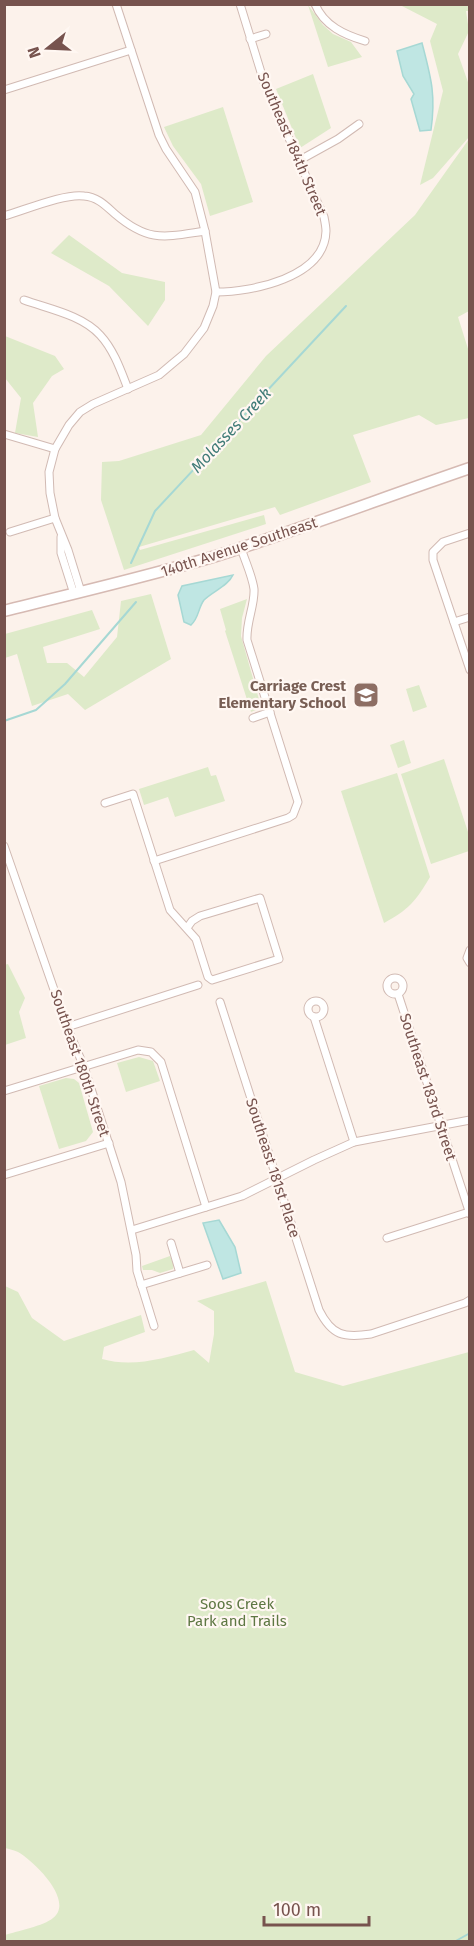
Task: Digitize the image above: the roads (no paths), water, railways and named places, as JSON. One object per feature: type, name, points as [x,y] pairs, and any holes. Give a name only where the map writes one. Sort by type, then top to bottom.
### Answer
[{"type":"main road","name":"140th Avenue Southeast","points":[[4,611],[148,576],[241,548],[470,468]]},
{"type":"street","points":[[77,593],[69,550],[60,535],[50,493],[49,472],[55,449],[69,425],[80,412],[159,375],[184,354],[208,320],[216,292],[195,192],[159,135],[116,4]]},
{"type":"street","name":"Southeast 184th Street","points":[[216,292],[240,292],[295,275],[308,266],[321,249],[326,232],[324,217],[264,82],[240,4]]},
{"type":"street","points":[[315,4],[328,23],[343,34],[365,41]]},
{"type":"street","points":[[250,39],[266,34]]},
{"type":"street","points":[[4,90],[131,50]]},
{"type":"street","points":[[300,160],[338,140],[359,124]]},
{"type":"street","points":[[4,216],[69,197],[84,195],[97,199],[125,222],[150,235],[165,237],[205,231]]},
{"type":"street","points":[[24,300],[87,323],[101,336],[117,361],[128,389]]},
{"type":"street","points":[[4,434],[55,449]]},
{"type":"street","points":[[10,532],[55,518]]},
{"type":"street","points":[[470,533],[443,542],[434,552],[433,560],[470,670]]},
{"type":"street","points":[[154,861],[288,818],[298,802],[246,640],[254,589],[241,548]]},
{"type":"street","points":[[454,622],[470,617]]},
{"type":"street","points":[[253,718],[270,712]]},
{"type":"street","points":[[105,803],[133,794],[170,910],[196,939],[208,977],[212,980],[279,959],[260,898],[200,916],[187,928]]},
{"type":"street","name":"Southeast 180th Street","points":[[4,846],[109,1143],[132,1230],[141,1285],[154,1326]]},
{"type":"street","points":[[470,950],[467,958],[470,963]]},
{"type":"street","points":[[67,1027],[198,985]]},
{"type":"street","name":"Southeast 183rd Street","points":[[398,994],[469,1213]]},
{"type":"street","name":"Southeast 181st Place","points":[[220,1002],[324,1320],[333,1330],[342,1335],[371,1334],[470,1300]]},
{"type":"street","points":[[314,1017],[354,1142]]},
{"type":"street","points":[[4,1091],[138,1050],[151,1052],[161,1062],[206,1207]]},
{"type":"street","points":[[132,1230],[242,1196],[354,1142],[470,1120]]},
{"type":"street","points":[[4,1175],[109,1143]]},
{"type":"street","points":[[387,1238],[469,1213]]},
{"type":"street","points":[[171,1243],[180,1273]]},
{"type":"street","points":[[141,1285],[207,1265]]},
{"type":"water","points":[[422,43],[430,76],[433,106],[431,130],[420,131],[411,99],[414,94],[403,76],[397,51]]},
{"type":"water","points":[[233,575],[228,582],[204,600],[191,625],[184,622],[178,595],[182,586]]},
{"type":"water","points":[[219,1220],[235,1247],[241,1273],[223,1279],[203,1223]]},
{"type":"waterway","name":"Molasses Creek","points":[[131,563],[155,511],[346,306]]},
{"type":"waterway","name":"Molasses Creek","points":[[4,721],[36,710],[65,684],[136,602]]},
{"type":"waterway","points":[[454,1942],[470,1933]]},
{"type":"place","name":"Carriage Crest Elementary School","points":[[366,695]]},
{"type":"park label","name":"Soos Creek Park and Trails","points":[[237,1612]]}]
